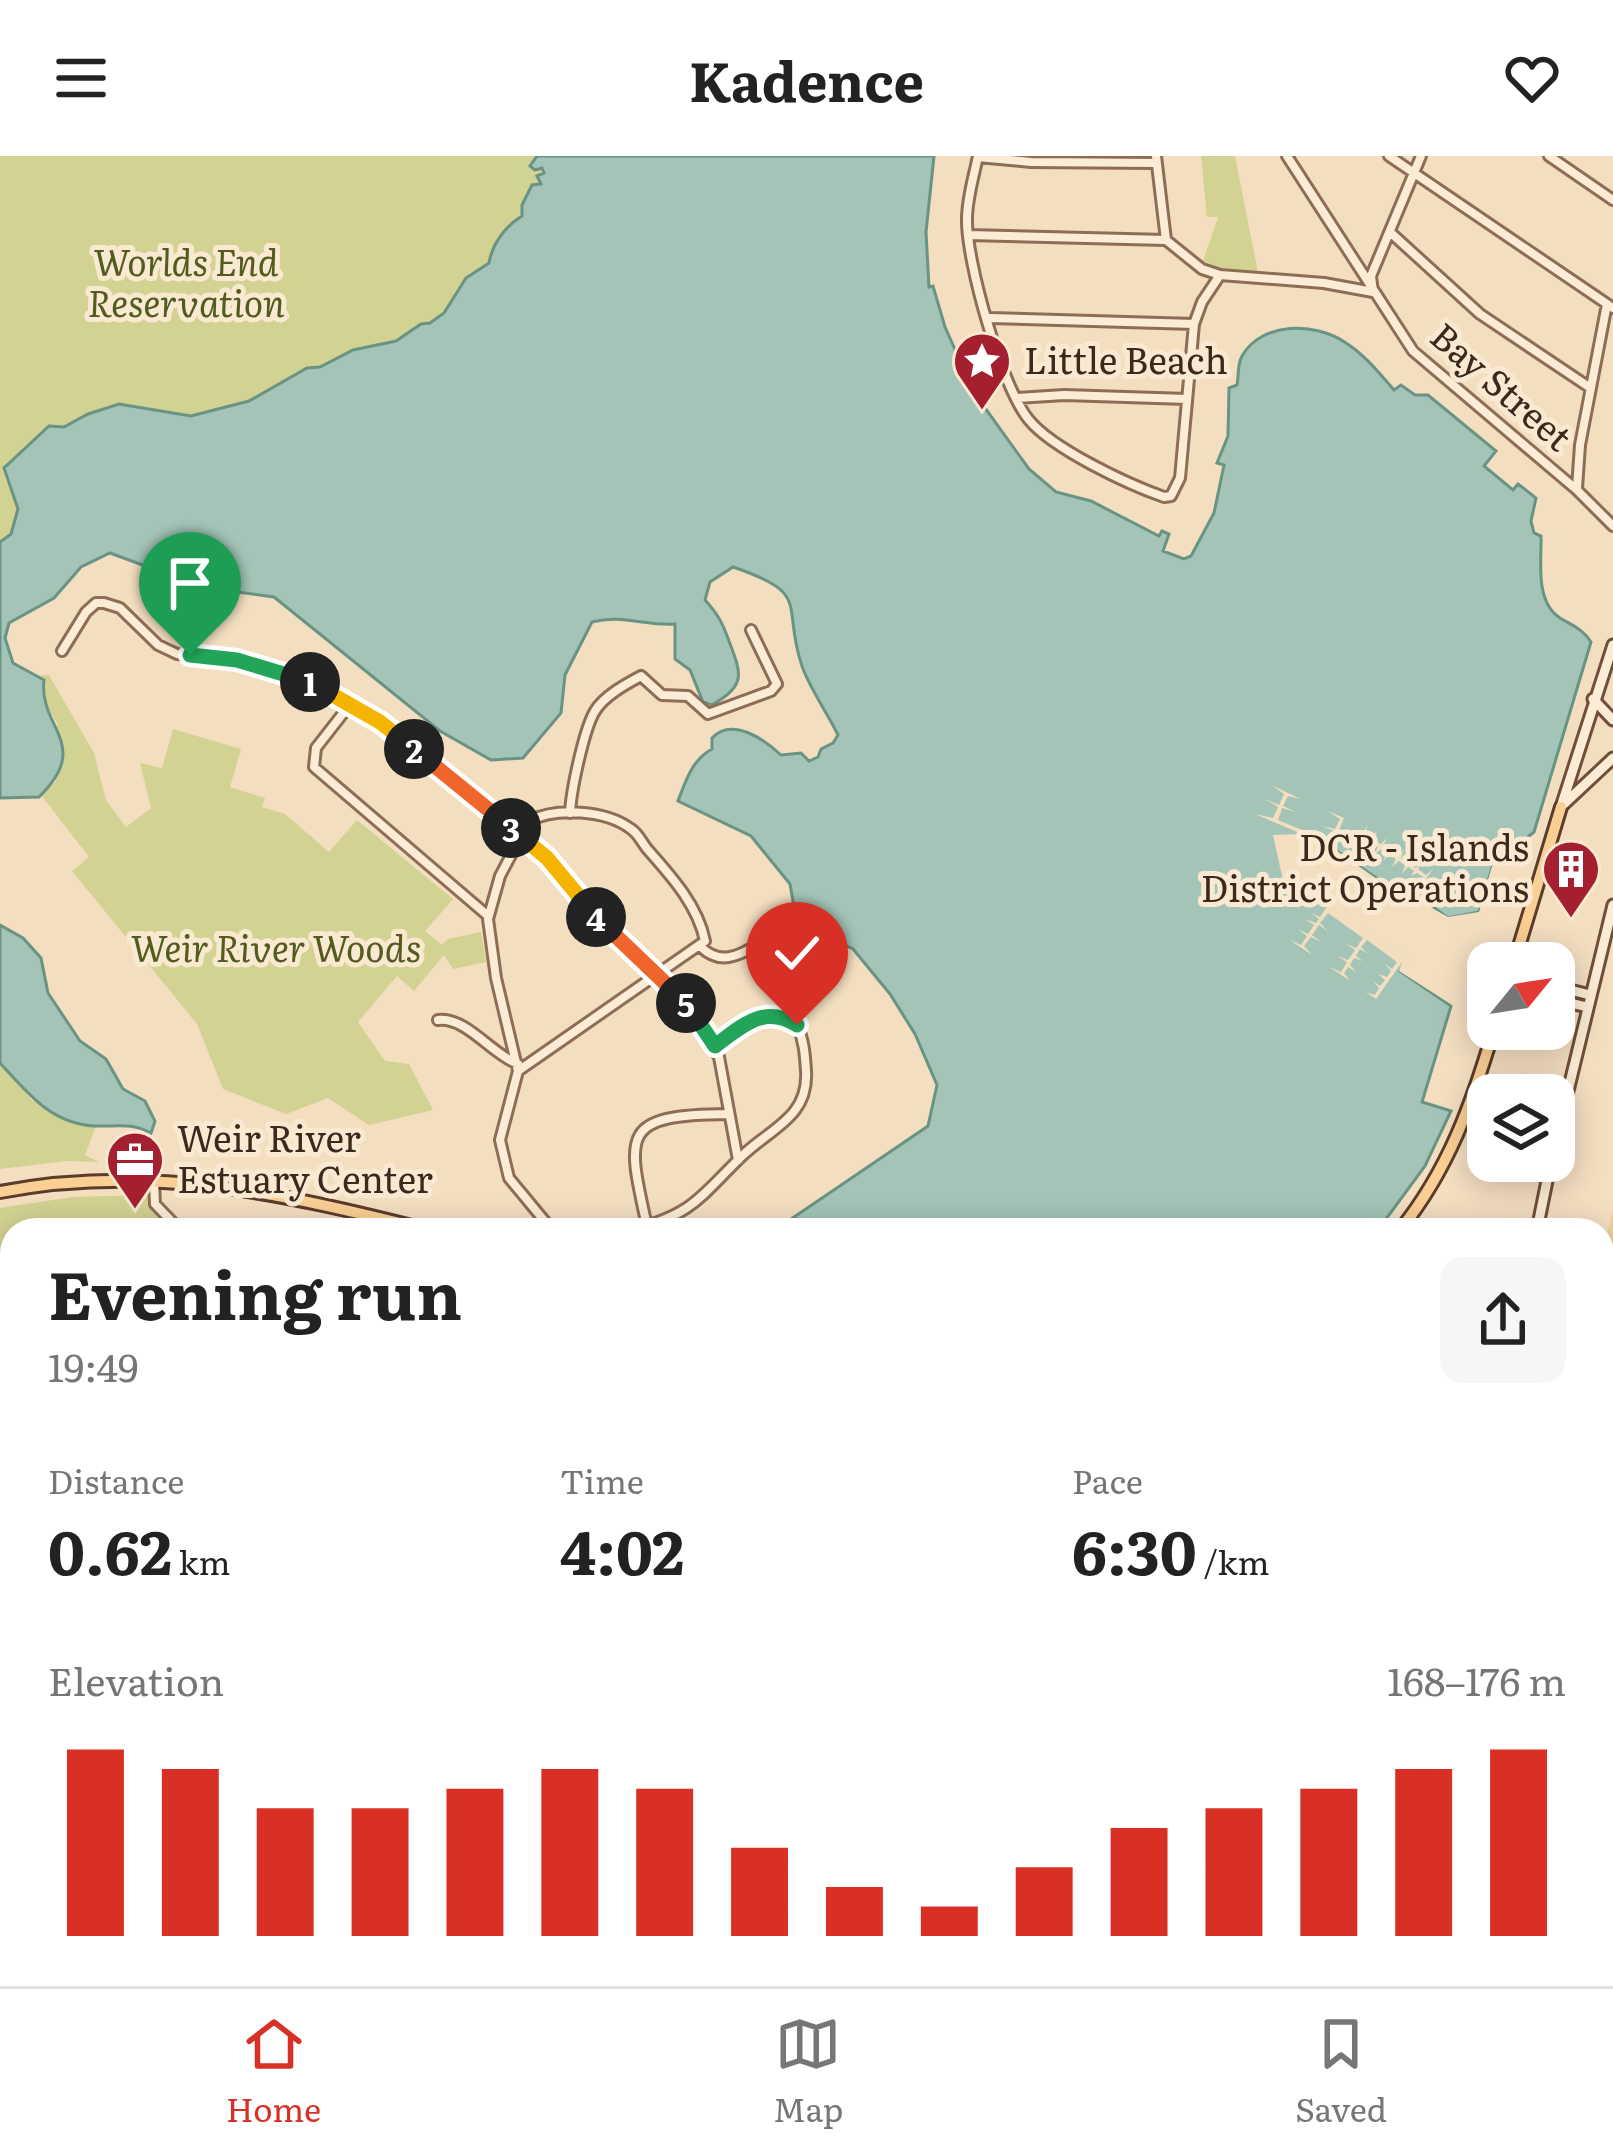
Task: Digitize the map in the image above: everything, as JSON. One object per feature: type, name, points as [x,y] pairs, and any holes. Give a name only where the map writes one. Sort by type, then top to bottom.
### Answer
[{"type":"main road","points":[[1520,942],[1613,644]]},
{"type":"main road","points":[[1593,699],[1613,720]]},
{"type":"main road","points":[[1561,807],[1613,758]]},
{"type":"main road","points":[[1572,1074],[1613,905]]},
{"type":"main road","points":[[1575,995],[1589,1001]]},
{"type":"main road","points":[[1575,1000],[1589,1001]]},
{"type":"main road","points":[[1409,1218],[1461,1131],[1488,1050]]},
{"type":"main road","points":[[0,1192],[70,1181],[154,1179],[277,1193],[379,1218]]},
{"type":"main road","points":[[1540,1218],[1547,1182]]},
{"type":"street","name":"Bay Street","points":[[1287,156],[1413,351],[1613,526]]},
{"type":"street","points":[[1389,156],[1610,306],[1589,387],[1577,490]]},
{"type":"street","points":[[968,235],[1166,240],[1199,267],[1220,275],[1373,292],[1371,276],[1421,156]]},
{"type":"street","points":[[1549,156],[1613,200]]},
{"type":"street","points":[[1166,240],[1156,159],[1031,163],[978,157],[967,216],[969,252],[1017,398],[1029,421],[1058,443],[1164,497],[1172,496],[1180,478],[1194,323],[1220,275]]},
{"type":"street","points":[[1391,233],[1480,314],[1589,387]]},
{"type":"street","points":[[989,318],[1194,323]]},
{"type":"street","points":[[1017,398],[1040,394],[1187,399]]},
{"type":"street","points":[[62,651],[86,612],[104,603],[120,608],[158,645],[177,655],[237,660],[290,675],[320,686],[348,707],[380,722],[547,858],[585,907],[689,1007],[715,1046],[738,1160]]},
{"type":"street","points":[[570,813],[574,776],[594,712],[641,676],[667,698],[691,698],[708,715],[760,696],[777,684],[751,629]]},
{"type":"street","points":[[348,707],[316,748],[314,767],[489,916]]},
{"type":"street","points":[[518,1068],[705,940],[670,871],[635,832],[599,817],[570,813],[529,821],[494,892],[489,916],[496,979],[518,1068],[502,1127],[501,1154],[517,1191],[541,1218]]},
{"type":"street","points":[[701,946],[727,959],[758,944]]},
{"type":"street","points":[[667,1218],[688,1210],[720,1183],[738,1160],[790,1119],[803,1102],[807,1082],[797,1025],[767,1015],[750,1020],[715,1046]]},
{"type":"street","points":[[438,1020],[454,1021],[518,1068]]},
{"type":"street","points":[[644,1218],[633,1162],[641,1129],[670,1118],[728,1114]]},
{"type":"street","points":[[154,1179],[155,1204],[168,1218]]},
{"type":"green space","name":"Worlds End Reservation","points":[[0,156],[537,156],[531,163],[544,172],[541,185],[532,185],[522,216],[490,263],[472,274],[444,313],[405,337],[353,350],[249,401],[191,416],[119,404],[64,427],[43,430],[12,460],[5,476],[18,509],[12,534],[0,542]]},
{"type":"green space","points":[[1201,156],[1235,156],[1258,272],[1219,268],[1203,261],[1218,217],[1207,217]]},
{"type":"green space","name":"Weir River Woods","points":[[49,675],[94,753],[106,800],[126,827],[151,808],[140,763],[162,768],[173,729],[241,749],[230,787],[265,798],[262,807],[285,814],[329,852],[357,820],[453,899],[425,931],[442,945],[448,939],[481,932],[486,962],[453,969],[444,955],[414,991],[397,976],[358,1022],[385,1061],[409,1064],[433,1110],[369,1125],[328,1098],[286,1114],[223,1089],[197,1024],[72,871],[89,857],[41,795],[56,781],[57,723],[42,697],[44,680],[36,676]]},
{"type":"green space","points":[[0,1063],[32,1100],[96,1126],[85,1155],[99,1162],[0,1169]]},
{"type":"green space","points":[[149,1195],[162,1218],[0,1218],[0,1208],[72,1197]]},
{"type":"shaded area","points":[[537,156],[934,156],[926,232],[929,287],[933,286],[945,327],[975,394],[1029,469],[1056,492],[1091,501],[1159,536],[1162,531],[1169,534],[1163,551],[1184,559],[1191,556],[1214,513],[1224,465],[1217,463],[1228,436],[1229,388],[1237,385],[1240,359],[1262,336],[1290,328],[1334,336],[1360,353],[1394,390],[1401,385],[1415,395],[1428,395],[1496,451],[1484,466],[1513,490],[1518,484],[1536,498],[1531,521],[1534,533],[1541,536],[1546,601],[1591,642],[1534,832],[1525,839],[1528,845],[1501,837],[1479,912],[1448,918],[1429,904],[1424,910],[1338,852],[1317,845],[1289,846],[1298,887],[1406,962],[1400,971],[1451,1006],[1422,1102],[1451,1111],[1425,1166],[1387,1218],[793,1218],[928,1126],[937,1085],[915,1034],[890,994],[853,949],[797,924],[790,884],[751,836],[678,801],[690,771],[712,749],[712,738],[720,732],[749,733],[781,755],[801,753],[809,761],[838,735],[802,666],[790,603],[775,585],[733,567],[710,582],[705,600],[722,624],[738,671],[736,685],[723,698],[712,705],[703,702],[690,670],[675,659],[675,624],[592,622],[565,675],[561,713],[523,758],[491,760],[440,731],[274,597],[202,587],[110,553],[81,567],[54,598],[9,623],[5,638],[13,663],[44,680],[44,697],[63,749],[54,779],[39,797],[0,798],[0,542],[11,534],[18,509],[4,468],[49,426],[64,427],[119,404],[191,416],[249,401],[307,368],[320,367],[353,350],[396,341],[430,323],[444,313],[466,278],[489,263],[500,237],[522,216],[532,185],[541,184],[537,176],[544,173],[530,166]]},
{"type":"shaded area","points":[[0,925],[23,938],[41,958],[48,993],[80,1041],[106,1059],[123,1089],[145,1101],[155,1121],[151,1133],[130,1126],[78,1124],[52,1113],[0,1063]]},
{"type":"pier","points":[[1271,785],[1301,799],[1288,796],[1283,806],[1296,812],[1282,808],[1278,820],[1329,841],[1334,831],[1322,826],[1335,829],[1340,819],[1328,811],[1344,818],[1333,845],[1318,839],[1316,844],[1338,852],[1393,890],[1405,894],[1409,889],[1410,897],[1423,877],[1411,876],[1414,871],[1408,867],[1402,874],[1405,865],[1399,861],[1392,867],[1396,859],[1389,855],[1383,861],[1387,853],[1381,849],[1374,855],[1378,847],[1372,843],[1365,849],[1370,842],[1363,837],[1356,843],[1368,825],[1365,833],[1371,838],[1377,831],[1374,840],[1381,844],[1387,838],[1383,846],[1390,850],[1395,843],[1392,852],[1399,856],[1404,849],[1401,858],[1408,862],[1413,855],[1409,863],[1416,868],[1422,861],[1418,869],[1426,875],[1433,869],[1419,889],[1423,895],[1418,891],[1414,898],[1448,917],[1479,912],[1485,892],[1457,887],[1458,882],[1447,876],[1480,883],[1479,888],[1485,890],[1501,836],[1534,847],[1527,851],[1505,844],[1484,916],[1448,924],[1430,912],[1421,916],[1335,858],[1305,848],[1295,850],[1303,883],[1410,958],[1408,969],[1455,1001],[1457,1008],[1399,971],[1402,962],[1376,999],[1366,992],[1375,995],[1379,988],[1373,981],[1380,986],[1385,980],[1378,974],[1387,977],[1391,971],[1385,964],[1392,969],[1397,962],[1367,940],[1361,947],[1368,954],[1360,949],[1356,956],[1363,961],[1354,958],[1350,965],[1356,972],[1348,967],[1344,973],[1350,981],[1330,967],[1341,972],[1347,962],[1337,956],[1348,960],[1355,950],[1346,944],[1356,948],[1363,938],[1328,913],[1320,923],[1328,931],[1319,925],[1312,935],[1321,942],[1311,937],[1304,946],[1312,955],[1290,940],[1301,945],[1307,936],[1298,929],[1308,934],[1314,925],[1305,919],[1316,923],[1319,919],[1311,913],[1320,917],[1327,907],[1312,897],[1308,902],[1284,885],[1273,835],[1302,834],[1255,814],[1273,818],[1278,807],[1265,799],[1279,805],[1284,794]]},
{"type":"place","name":"Little Beach","points":[[982,412]]},
{"type":"place","name":"DCR - Islands District Operations","points":[[1571,920]]},
{"type":"place","name":"Weir River Estuary Center","points":[[135,1211]]},
{"type":"route","points":[[190,655],[237,660],[305,680],[380,722],[547,858],[585,907],[674,989],[715,1046],[750,1020],[767,1015],[797,1025]]}]
